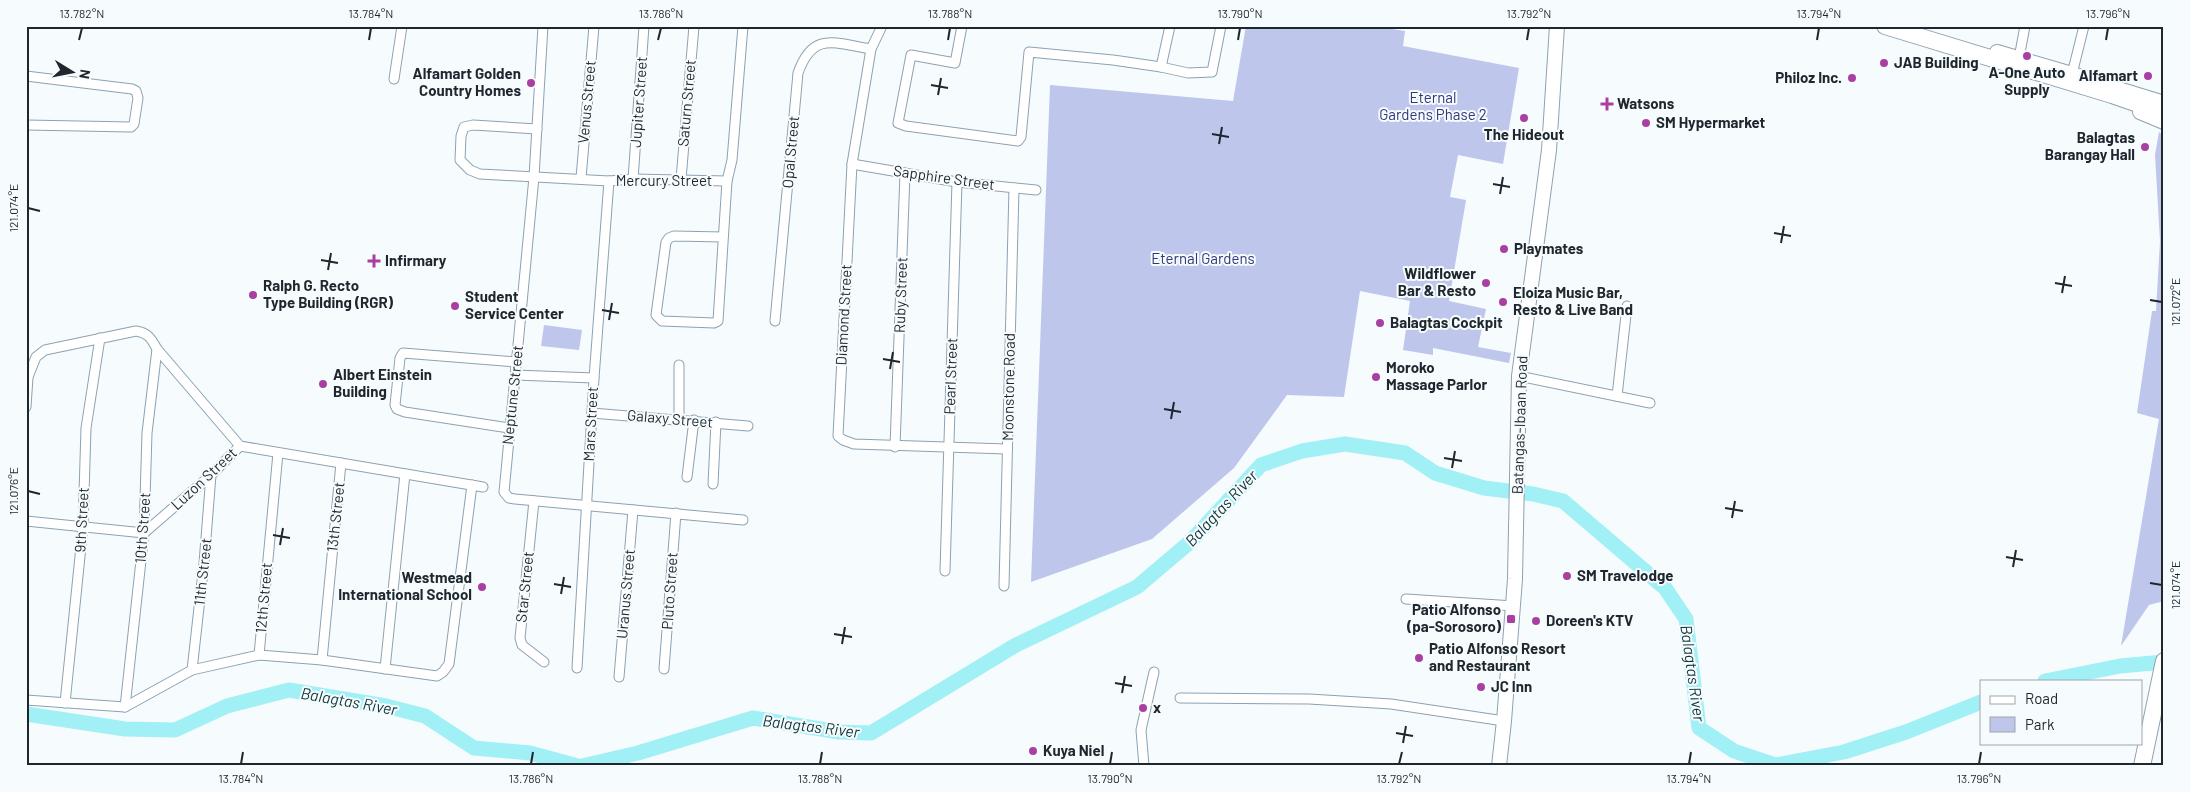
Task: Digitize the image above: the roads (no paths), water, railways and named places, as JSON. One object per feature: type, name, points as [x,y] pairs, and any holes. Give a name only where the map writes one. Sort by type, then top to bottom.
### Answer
[{"type":"highway","points":[[1883,26],[2164,113]]},
{"type":"highway","points":[[2152,766],[2164,662]]},
{"type":"highway","points":[[2142,766],[2160,709]]},
{"type":"main road","name":"Batangas-Ibaan Road","points":[[1499,766],[1514,606],[1519,376],[1549,150],[1557,26]]},
{"type":"main road","points":[[1883,26],[1887,32],[2138,111],[2164,122]]},
{"type":"main road","points":[[1904,26],[2019,58],[2164,103]]},
{"type":"street","points":[[394,79],[402,26]]},
{"type":"street","name":"Neptune Street","points":[[543,26],[534,177],[504,492],[509,498],[743,520]]},
{"type":"street","name":"Venus Street","points":[[581,178],[594,26]]},
{"type":"street","name":"Jupiter Street","points":[[633,179],[644,26]]},
{"type":"street","name":"Saturn Street","points":[[681,179],[694,26]]},
{"type":"street","name":"Mercury Street","points":[[537,129],[473,125],[464,127],[461,136],[460,160],[470,170],[480,174],[609,181],[681,179],[728,182],[732,160],[743,26]]},
{"type":"street","name":"Diamond Street","points":[[882,26],[871,49],[852,164],[838,436],[854,444],[895,447],[1008,449]]},
{"type":"street","points":[[962,26],[955,63],[911,55],[898,123],[906,126],[1018,141],[1021,137],[1029,52],[1161,67],[1188,73],[1212,72],[1220,26]]},
{"type":"street","points":[[1161,67],[1170,26]]},
{"type":"street","points":[[2019,58],[2025,26]]},
{"type":"street","points":[[2072,74],[2084,26]]},
{"type":"street","name":"Opal Street","points":[[775,321],[797,83],[801,65],[804,57],[815,46],[827,42],[871,49]]},
{"type":"street","points":[[26,76],[132,89],[136,91],[138,98],[134,124],[131,126],[26,125]]},
{"type":"street","name":"Sapphire Street","points":[[852,164],[957,182],[1036,190]]},
{"type":"street","name":"Ruby Street","points":[[895,447],[905,173]]},
{"type":"street","name":"Mars Street","points":[[577,668],[594,378],[609,181]]},
{"type":"street","points":[[723,237],[674,236],[668,238],[656,315],[658,319],[671,321],[718,321],[728,182]]},
{"type":"street","name":"Pearl Street","points":[[945,571],[957,182]]},
{"type":"street","name":"Moonstone Road","points":[[1004,586],[1014,188]]},
{"type":"street","points":[[1617,396],[1627,306]]},
{"type":"street","points":[[26,407],[27,377],[36,356],[44,350],[136,331],[142,332],[149,334],[157,349],[240,446],[483,487]]},
{"type":"street","name":"9th Street","points":[[66,703],[83,527],[86,428],[100,338]]},
{"type":"street","name":"10th Street","points":[[125,707],[144,533],[147,433],[157,349]]},
{"type":"street","points":[[509,428],[405,412],[396,409],[395,405],[400,358],[403,353],[516,362]]},
{"type":"street","points":[[679,365],[679,419]]},
{"type":"street","points":[[515,375],[594,378]]},
{"type":"street","points":[[1519,376],[1650,403]]},
{"type":"street","name":"Galaxy Street","points":[[592,413],[748,426]]},
{"type":"street","points":[[687,477],[694,420]]},
{"type":"street","points":[[713,484],[716,422]]},
{"type":"street","name":"Luzon Street","points":[[144,533],[211,475],[240,446]]},
{"type":"street","name":"12th Street","points":[[259,655],[278,453]]},
{"type":"street","name":"13th Street","points":[[322,660],[341,463]]},
{"type":"street","points":[[385,669],[405,474]]},
{"type":"street","name":"11th Street","points":[[192,670],[204,563],[211,475]]},
{"type":"street","points":[[26,700],[125,707],[192,670],[259,655],[322,660],[437,676],[449,664],[472,485]]},
{"type":"street","name":"Star Street","points":[[534,500],[520,638],[522,645],[544,662]]},
{"type":"street","name":"Uranus Street","points":[[619,677],[633,510]]},
{"type":"street","name":"Pluto Street","points":[[664,669],[676,513]]},
{"type":"street","points":[[26,521],[144,533]]},
{"type":"street","points":[[1406,599],[1514,606]]},
{"type":"street","points":[[1144,766],[1141,730],[1154,672]]},
{"type":"street","points":[[1180,698],[1309,699],[1391,704],[1504,721]]},
{"type":"waterway","name":"Balagtas River","points":[[582,766],[638,753],[753,718],[839,732],[871,733],[1016,645],[1137,587],[1190,542],[1261,465],[1302,451],[1345,444],[1405,453],[1435,473],[1484,488],[1533,494],[1563,501],[1665,588],[1686,619],[1699,728],[1734,751],[1776,765],[1844,752],[1906,732],[1980,702]]},
{"type":"waterway","name":"Balagtas River","points":[[2050,680],[2120,666],[2164,662]]},
{"type":"waterway","name":"Balagtas River","points":[[26,714],[125,729],[175,730],[227,706],[289,690],[386,706],[425,716],[474,748],[530,753],[578,766]]},
{"type":"place","name":"A-One Auto Supply","points":[[2027,56]]},
{"type":"place","name":"JAB Building","points":[[1884,63]]},
{"type":"place","name":"Alfamart","points":[[2148,76]]},
{"type":"place","name":"Philoz Inc.","points":[[1852,78]]},
{"type":"place","name":"Alfamart Golden Country Homes","points":[[531,83]]},
{"type":"place","name":"Watsons","points":[[1607,104]]},
{"type":"place","name":"The Hideout","points":[[1524,118]]},
{"type":"place","name":"SM Hypermarket","points":[[1646,123]]},
{"type":"place","name":"Balagtas Barangay Hall","points":[[2145,147]]},
{"type":"place","name":"Playmates","points":[[1504,249]]},
{"type":"place","name":"Infirmary","points":[[374,261]]},
{"type":"place","name":"Wildflower Bar & Resto","points":[[1486,283]]},
{"type":"place","name":"Ralph G. Recto Type Building (RGR)","points":[[253,295]]},
{"type":"place","name":"Eloiza Music Bar, Resto & Live Band","points":[[1503,302]]},
{"type":"place","name":"Student Service Center","points":[[455,306]]},
{"type":"place","name":"Balagtas Cockpit","points":[[1380,323]]},
{"type":"place","name":"Moroko Massage Parlor","points":[[1376,377]]},
{"type":"place","name":"Albert Einstein Building","points":[[323,384]]},
{"type":"place","name":"SM Travelodge","points":[[1567,576]]},
{"type":"place","name":"Westmead International School","points":[[482,587]]},
{"type":"place","name":"Patio Alfonso (pa-Sorosoro)","points":[[1511,619]]},
{"type":"place","name":"Doreen's KTV","points":[[1536,621]]},
{"type":"place","name":"Patio Alfonso Resort and Restaurant","points":[[1419,658]]},
{"type":"place","name":"JC Inn","points":[[1481,687]]},
{"type":"place","name":"x","points":[[1143,708]]},
{"type":"place","name":"Kuya Niel","points":[[1033,751]]},
{"type":"park label","name":"Eternal Gardens Phase 2","points":[[1433,106]]},
{"type":"park label","name":"Eternal Gardens","points":[[1203,259]]}]
